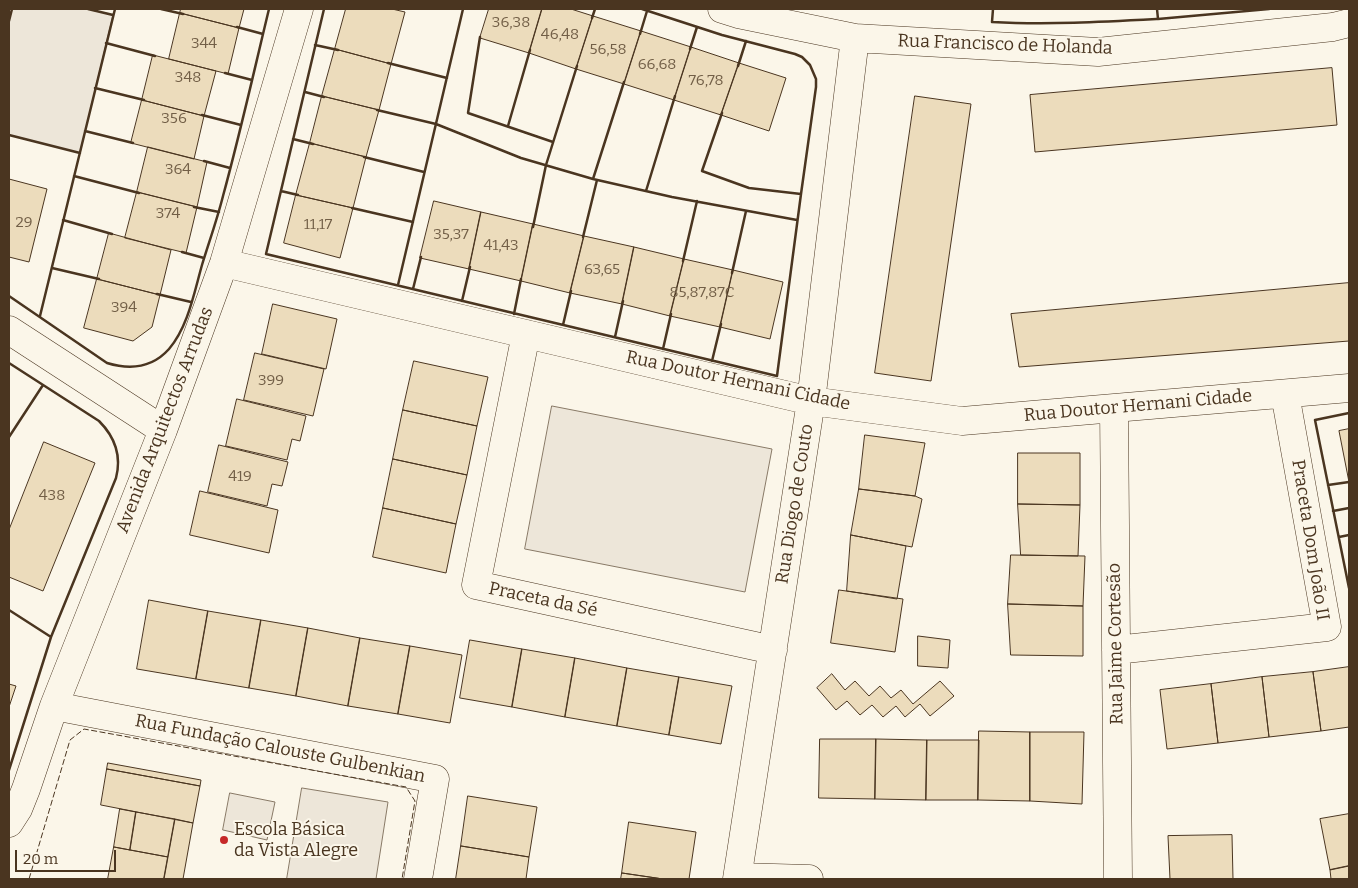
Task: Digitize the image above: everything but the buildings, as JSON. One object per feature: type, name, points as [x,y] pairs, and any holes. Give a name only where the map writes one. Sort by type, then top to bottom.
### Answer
[{"type":"street","name":"Avenida Arquitectos Arrudas","points":[[9,822],[18,809],[26,789],[54,706],[163,430],[224,263],[299,9]]},
{"type":"street","name":"Rua Francisco de Holanda","points":[[722,9],[855,38],[1098,52],[1323,28],[1349,23]]},
{"type":"street","name":"Rua Diogo de Couto","points":[[738,878],[811,401],[855,38]]},
{"type":"street","name":"Rua Doutor Hernani Cidade","points":[[224,263],[811,401],[962,421],[1349,388]]},
{"type":"street","points":[[9,330],[163,430]]},
{"type":"street","name":"Praceta da Sé","points":[[526,334],[476,585],[773,650]]},
{"type":"street","name":"Praceta Dom João II","points":[[1116,650],[1327,627],[1285,394]]},
{"type":"street","name":"Rua Jaime Cortesão","points":[[1114,408],[1118,879]]},
{"type":"street","name":"Rua Fundação Calouste Gulbenkian","points":[[54,706],[435,779],[418,879]]},
{"type":"street","points":[[738,878],[809,879]]},
{"type":"shaded area","points":[[12,9],[88,9],[113,15],[80,153],[9,135],[9,21]]},
{"type":"shaded area","points":[[552,406],[772,449],[745,592],[525,549]]},
{"type":"shaded area","points":[[302,788],[388,802],[376,879],[287,879]]},
{"type":"shaded area","points":[[230,793],[275,802],[267,840],[223,830]]},
{"type":"fence","points":[[29,879],[70,740],[84,729],[406,787],[415,801],[402,879]]},
{"type":"wall","points":[[9,21],[12,9]]},
{"type":"wall","points":[[88,9],[113,15]]},
{"type":"wall","points":[[40,316],[115,9]]},
{"type":"wall","points":[[161,9],[183,14]]},
{"type":"wall","points":[[9,296],[107,363],[132,367],[140,366],[155,360],[169,349],[186,320],[218,214],[269,9]]},
{"type":"wall","points":[[324,9],[266,254],[777,376],[816,79],[810,65],[802,57],[795,54],[722,35],[642,9]]},
{"type":"wall","points":[[398,285],[463,9]]},
{"type":"wall","points":[[592,18],[595,9]]},
{"type":"wall","points":[[993,9],[992,22],[1033,23],[1158,19],[1157,9]]},
{"type":"wall","points":[[1158,19],[1269,9]]},
{"type":"wall","points":[[640,34],[647,11]]},
{"type":"wall","points":[[237,27],[263,34]]},
{"type":"wall","points":[[690,49],[697,27]]},
{"type":"wall","points":[[480,37],[468,113],[553,142]]},
{"type":"wall","points":[[738,66],[746,41]]},
{"type":"wall","points":[[106,43],[155,56]]},
{"type":"wall","points":[[315,45],[338,50]]},
{"type":"wall","points":[[508,126],[530,50]]},
{"type":"wall","points":[[388,63],[447,78]]},
{"type":"wall","points":[[533,227],[546,165],[577,66]]},
{"type":"wall","points":[[225,73],[252,80]]},
{"type":"wall","points":[[593,179],[624,82]]},
{"type":"wall","points":[[95,88],[144,100]]},
{"type":"wall","points":[[305,92],[324,97]]},
{"type":"wall","points":[[646,191],[675,96]]},
{"type":"wall","points":[[377,110],[436,124],[521,158],[593,179],[672,197],[797,220]]},
{"type":"wall","points":[[722,113],[702,171],[749,188],[801,194]]},
{"type":"wall","points":[[202,115],[241,125]]},
{"type":"wall","points":[[85,131],[133,143]]},
{"type":"wall","points":[[9,135],[80,153]]},
{"type":"wall","points":[[293,139],[313,144]]},
{"type":"wall","points":[[364,157],[424,172]]},
{"type":"wall","points":[[204,161],[230,168]]},
{"type":"wall","points":[[74,176],[139,193]]},
{"type":"wall","points":[[583,237],[597,180]]},
{"type":"wall","points":[[281,191],[298,195]]},
{"type":"wall","points":[[683,261],[697,201]]},
{"type":"wall","points":[[194,207],[219,212]]},
{"type":"wall","points":[[352,208],[413,222]]},
{"type":"wall","points":[[732,273],[746,211]]},
{"type":"wall","points":[[63,220],[112,234]]},
{"type":"wall","points":[[182,252],[204,258]]},
{"type":"wall","points":[[413,289],[421,257]]},
{"type":"wall","points":[[462,301],[470,267]]},
{"type":"wall","points":[[52,268],[99,279]]},
{"type":"wall","points":[[514,314],[521,279]]},
{"type":"wall","points":[[563,325],[571,291]]},
{"type":"wall","points":[[157,294],[191,302]]},
{"type":"wall","points":[[615,337],[623,301]]},
{"type":"wall","points":[[663,349],[671,314]]},
{"type":"wall","points":[[712,361],[721,324]]},
{"type":"wall","points":[[9,363],[99,421],[113,440],[118,462],[116,478],[51,637],[9,770]]},
{"type":"wall","points":[[9,437],[43,385]]},
{"type":"wall","points":[[1349,413],[1315,420],[1349,588]]},
{"type":"wall","points":[[1328,485],[1349,482]]},
{"type":"wall","points":[[1333,511],[1349,508]]},
{"type":"wall","points":[[1339,537],[1349,535]]},
{"type":"wall","points":[[9,610],[51,637]]},
{"type":"place","name":"Escola Básica da Vista Alegre","points":[[224,840]]}]
